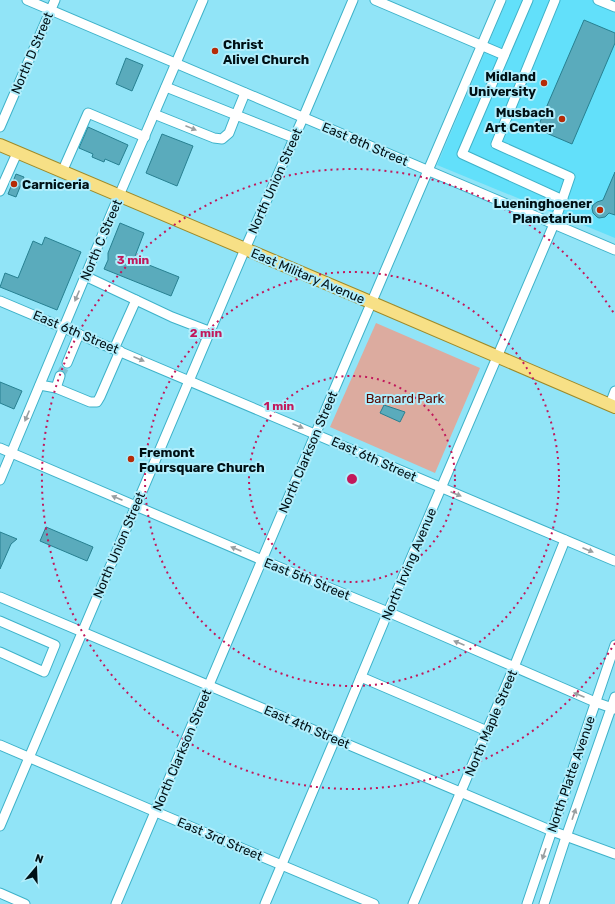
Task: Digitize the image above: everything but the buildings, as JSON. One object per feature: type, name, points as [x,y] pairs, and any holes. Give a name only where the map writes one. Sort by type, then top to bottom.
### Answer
[{"type":"main road","name":"East Military Avenue","points":[[0,145],[372,302],[612,406]]},
{"type":"street","name":"East 8th Street","points":[[27,0],[615,250]]},
{"type":"street","name":"North D Street","points":[[0,127],[55,0]]},
{"type":"street","name":"North C Street","points":[[0,480],[203,0]]},
{"type":"street","name":"North Union Street","points":[[0,826],[245,249],[353,0]]},
{"type":"street","points":[[375,0],[504,55]]},
{"type":"street","name":"North Clarkson Street","points":[[116,904],[501,0]]},
{"type":"street","points":[[528,0],[462,154],[562,200]]},
{"type":"street","name":"North Irving Avenue","points":[[265,904],[554,224],[570,177],[496,144],[555,0]]},
{"type":"street","points":[[598,0],[615,7]]},
{"type":"street","points":[[166,87],[294,138]]},
{"type":"street","points":[[154,114],[214,138],[222,139],[229,132],[245,93]]},
{"type":"street","points":[[62,172],[88,113],[145,137]]},
{"type":"street","points":[[0,191],[17,153]]},
{"type":"street","points":[[85,276],[172,317],[211,332]]},
{"type":"street","name":"East 6th Street","points":[[0,300],[615,562]]},
{"type":"street","points":[[40,385],[56,388],[85,401],[97,402],[136,300]]},
{"type":"street","points":[[67,363],[79,334]]},
{"type":"street","points":[[56,388],[60,376]]},
{"type":"street","points":[[612,406],[615,391]]},
{"type":"street","name":"East 5th Street","points":[[0,448],[613,709]]},
{"type":"street","name":"North Maple Street","points":[[413,904],[514,667],[565,540]]},
{"type":"street","name":"East 4th Street","points":[[0,597],[566,837],[615,854]]},
{"type":"street","points":[[0,621],[55,645],[44,672],[0,652]]},
{"type":"street","name":"North Platte Avenue","points":[[527,904],[615,645]]},
{"type":"street","points":[[361,677],[487,731]]},
{"type":"street","name":"North Platte Avenue","points":[[544,904],[566,837],[613,709],[615,697]]},
{"type":"street","name":"East 3rd Street","points":[[0,745],[374,904]]},
{"type":"street","points":[[0,893],[25,904]]},
{"type":"shaded area","name":"Midland University","points":[[507,0],[615,0],[615,238],[437,165]]},
{"type":"green space","name":"Barnard Park","points":[[376,323],[480,368],[435,473],[330,427]]},
{"type":"tunnel","points":[[60,376],[67,363]]},
{"type":"place","name":"Christ Alivel Church","points":[[215,51]]},
{"type":"place","name":"Midland University","points":[[544,83]]},
{"type":"place","name":"Musbach Art Center","points":[[562,119]]},
{"type":"place","name":"Carniceria","points":[[14,184]]},
{"type":"place","name":"Lueninghoener Planetarium","points":[[600,210]]},
{"type":"place","name":"Fremont Foursquare Church","points":[[131,459]]}]
